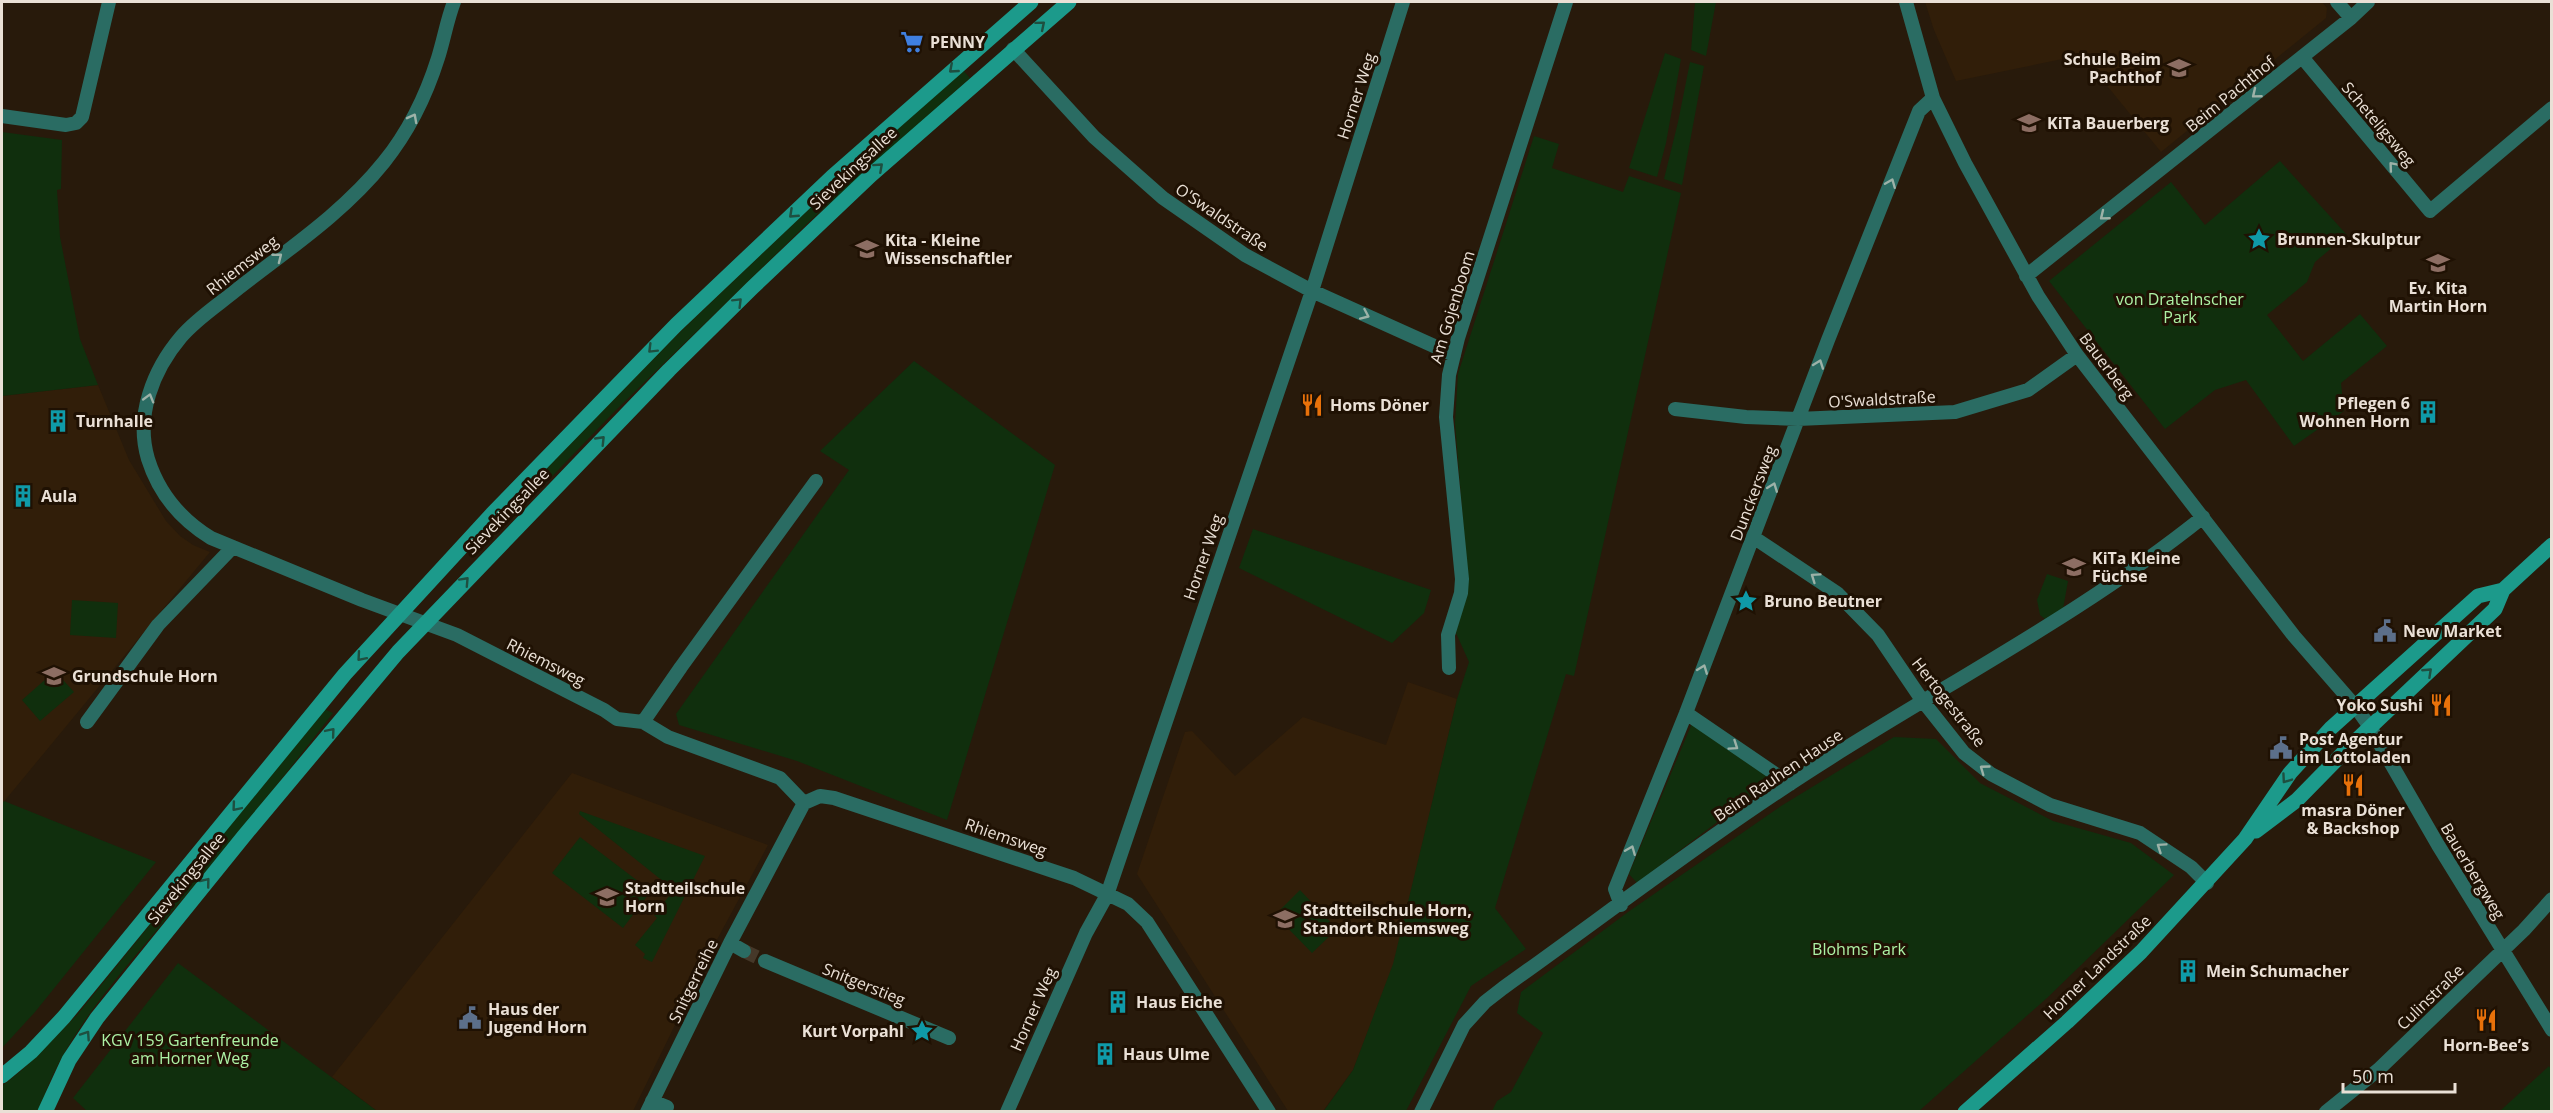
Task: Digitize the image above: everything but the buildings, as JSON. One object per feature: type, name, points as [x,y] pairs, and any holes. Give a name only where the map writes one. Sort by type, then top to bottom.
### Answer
[{"type":"main road","name":"Sievekingsallee","points":[[2,1076],[31,1052],[64,1017],[345,674],[492,514],[676,325],[832,177],[1031,2]]},
{"type":"main road","name":"Sievekingsallee","points":[[45,1112],[69,1059],[97,1018],[250,828],[425,623],[669,370],[760,280],[871,175],[1069,2]]},
{"type":"main road","points":[[997,31],[1013,49]]},
{"type":"main road","name":"Horner Landstraße","points":[[2246,839],[2297,800],[2370,727],[2495,609],[2503,590],[2552,545]]},
{"type":"main road","name":"Horner Landstraße","points":[[1965,1112],[2067,1022],[2141,952],[2207,883],[2246,839],[2290,773],[2331,728],[2478,597],[2503,590]]},
{"type":"street","points":[[2,116],[66,124],[76,123],[82,117],[109,2]]},
{"type":"street","name":"Rhiemsweg","points":[[454,2],[423,98],[407,130],[384,162],[333,214],[188,329],[163,363],[149,395],[143,438],[158,484],[173,508],[195,528],[232,547],[457,635],[604,710],[617,719],[643,722],[669,737],[780,778],[804,803],[820,796],[834,798],[1074,878],[1134,908],[1147,922],[1269,1112]]},
{"type":"street","name":"Horner Weg","points":[[1006,1112],[1086,933],[1107,895],[1312,291],[1403,2]]},
{"type":"street","name":"Am Gojenboom","points":[[1449,668],[1448,635],[1461,593],[1462,579],[1447,428],[1448,386],[1454,355],[1566,2]]},
{"type":"street","name":"Bauerberg","points":[[1906,2],[1933,98],[2026,276],[2077,356],[2294,636],[2355,706]]},
{"type":"street","points":[[2337,2],[2351,18]]},
{"type":"street","name":"Beim Pachthof","points":[[2026,276],[2351,18],[2368,2]]},
{"type":"street","name":"O'Swaldstraße","points":[[1013,49],[1094,137],[1163,198],[1245,255],[1312,291],[1454,355]]},
{"type":"street","name":"Scheteligsweg","points":[[2302,57],[2430,211],[2552,108]]},
{"type":"street","name":"Dunckersweg","points":[[1621,905],[1615,889],[1686,713],[1919,111],[1933,98]]},
{"type":"street","name":"O'Swaldstraße","points":[[1675,409],[1746,417],[1798,419],[1955,412],[2028,390],[2077,356]]},
{"type":"street","points":[[643,722],[816,482]]},
{"type":"street","name":"Beim Rauhen Hause","points":[[1421,1112],[1464,1025],[1485,1002],[1790,784],[1922,700],[1991,661],[2123,578],[2203,517]]},
{"type":"street","name":"Hertogestraße","points":[[1754,537],[1837,593],[1878,635],[1922,700],[1964,753],[1991,774],[2050,805],[2139,833],[2191,867],[2207,883]]},
{"type":"street","points":[[87,722],[158,625],[232,547]]},
{"type":"street","name":"Bauerbergweg","points":[[2355,706],[2370,727],[2502,951],[2552,1030]]},
{"type":"street","points":[[1686,713],[1790,784]]},
{"type":"street","name":"Snitgerreihe","points":[[649,1106],[730,943],[804,803]]},
{"type":"street","name":"Culinstraße","points":[[2326,1112],[2378,1070],[2524,930],[2552,899]]},
{"type":"street","points":[[730,943],[744,951]]},
{"type":"street","name":"Snitgerstieg","points":[[765,961],[949,1038]]},
{"type":"street","points":[[649,1106],[666,1107]]},
{"type":"shaded area","name":"Schule Beim Pachthof","points":[[1925,2],[2322,2],[2327,8],[2326,18],[2161,152],[2082,55],[1956,81],[1934,30]]},
{"type":"shaded area","name":"Grundschule Horn","points":[[98,385],[129,460],[166,521],[180,536],[193,545],[210,552],[2,804],[2,396]]},
{"type":"shaded area","name":"Stadtteilschule Horn, Standort Rhiemsweg","points":[[1408,682],[1457,699],[1394,964],[1353,1070],[1323,1111],[1288,1111],[1137,874],[1185,732],[1192,731],[1235,776],[1303,717],[1386,745]]},
{"type":"shaded area","name":"Stadtteilschule Horn","points":[[572,773],[768,845],[712,949],[633,1111],[377,1111],[332,1077]]},
{"type":"green space","points":[[1695,2],[1716,2],[1706,56],[1691,50]]},
{"type":"green space","points":[[1665,53],[1681,59],[1666,143],[1657,177],[1629,168]]},
{"type":"green space","points":[[1690,62],[1704,66],[1682,185],[1664,179]]},
{"type":"green space","points":[[963,70],[970,78],[811,220],[614,412],[513,517],[511,505],[674,338],[798,219]]},
{"type":"green space","points":[[2,132],[62,140],[61,189],[57,190],[60,237],[80,339],[98,385],[2,396]]},
{"type":"green space","points":[[1534,136],[1559,144],[1552,168],[1623,192],[1629,176],[1681,193],[1574,676],[1566,674],[1495,908],[1526,949],[1471,986],[1406,1111],[1323,1112],[1353,1070],[1393,964],[1457,699],[1469,662],[1456,633],[1468,583],[1455,423],[1458,374]]},
{"type":"green space","name":"von Dratelnscher Park","points":[[2280,161],[2347,235],[2315,262],[2307,282],[2267,315],[2303,361],[2360,314],[2387,346],[2341,383],[2344,411],[2294,446],[2246,380],[2215,390],[2165,429],[2049,281],[2171,182],[2205,225]]},
{"type":"green space","points":[[914,361],[1055,465],[947,820],[797,761],[679,725],[676,714],[849,470],[820,451]]},
{"type":"green space","points":[[1253,529],[1431,590],[1424,613],[1392,643],[1239,568]]},
{"type":"green space","points":[[2047,574],[2068,581],[2063,609],[2045,619],[2040,615],[2037,600]]},
{"type":"green space","points":[[72,600],[118,603],[116,638],[70,635]]},
{"type":"green space","points":[[55,671],[74,692],[40,721],[22,700]]},
{"type":"green space","points":[[324,709],[333,713],[93,1009],[61,1058],[39,1111],[2,1112],[2,1086],[22,1070],[77,1015]]},
{"type":"green space","points":[[1693,721],[1775,778],[1637,883],[1629,874]]},
{"type":"green space","name":"Blohms Park","points":[[1894,737],[1936,739],[1980,783],[2053,821],[2131,843],[2174,875],[2047,998],[1919,1111],[1492,1111],[1497,1101],[1511,1092],[1543,1033],[1517,1013],[1521,992],[1628,912],[1781,806]]},
{"type":"green space","points":[[4,801],[156,862],[35,1012],[2,1048],[2,804]]},
{"type":"green space","points":[[580,811],[705,856],[652,962],[643,958],[645,954],[635,945],[657,918],[654,915],[674,890],[579,814]]},
{"type":"green space","points":[[580,837],[651,891],[623,928],[552,873]]},
{"type":"green space","points":[[1300,890],[1337,929],[1312,953],[1275,915]]},
{"type":"green space","name":"KGV 159 Gartenfreunde am Horner Weg","points":[[178,963],[377,1111],[87,1111],[73,1098]]},
{"type":"green space","points":[[2549,1066],[2551,1070],[2551,1111],[2500,1111]]},
{"type":"tunnel","points":[[744,951],[765,961]]},
{"type":"place","name":"PENNY","points":[[912,42]]},
{"type":"place","name":"Schule Beim Pachthof","points":[[2179,68]]},
{"type":"place","name":"KiTa Bauerberg","points":[[2029,123]]},
{"type":"place","name":"Brunnen-Skulptur","points":[[2259,239]]},
{"type":"place","name":"Kita - Kleine Wissenschaftler","points":[[867,249]]},
{"type":"place","name":"Ev. Kita Martin Horn","points":[[2438,263]]},
{"type":"place","name":"Homs Döner","points":[[1312,405]]},
{"type":"place","name":"Pflegen 6 Wohnen Horn","points":[[2428,412]]},
{"type":"place","name":"Turnhalle","points":[[58,421]]},
{"type":"place","name":"Aula","points":[[23,496]]},
{"type":"place","name":"KiTa Kleine Füchse","points":[[2074,567]]},
{"type":"place","name":"Bruno Beutner","points":[[1746,601]]},
{"type":"place","name":"New Market","points":[[2385,631]]},
{"type":"place","name":"Grundschule Horn","points":[[54,676]]},
{"type":"place","name":"Yoko Sushi","points":[[2441,705]]},
{"type":"place","name":"Post Agentur im Lottoladen","points":[[2281,748]]},
{"type":"place","name":"masra Döner & Backshop","points":[[2353,785]]},
{"type":"place","name":"Stadtteilschule Horn","points":[[607,897]]},
{"type":"place","name":"Stadtteilschule Horn, Standort Rhiemsweg","points":[[1285,919]]},
{"type":"place","name":"Mein Schumacher","points":[[2188,971]]},
{"type":"place","name":"Haus Eiche","points":[[1118,1002]]},
{"type":"place","name":"Haus der Jugend Horn","points":[[470,1018]]},
{"type":"place","name":"Horn-Bee’s","points":[[2486,1020]]},
{"type":"place","name":"Kurt Vorpahl","points":[[922,1031]]},
{"type":"place","name":"Haus Ulme","points":[[1105,1054]]}]
